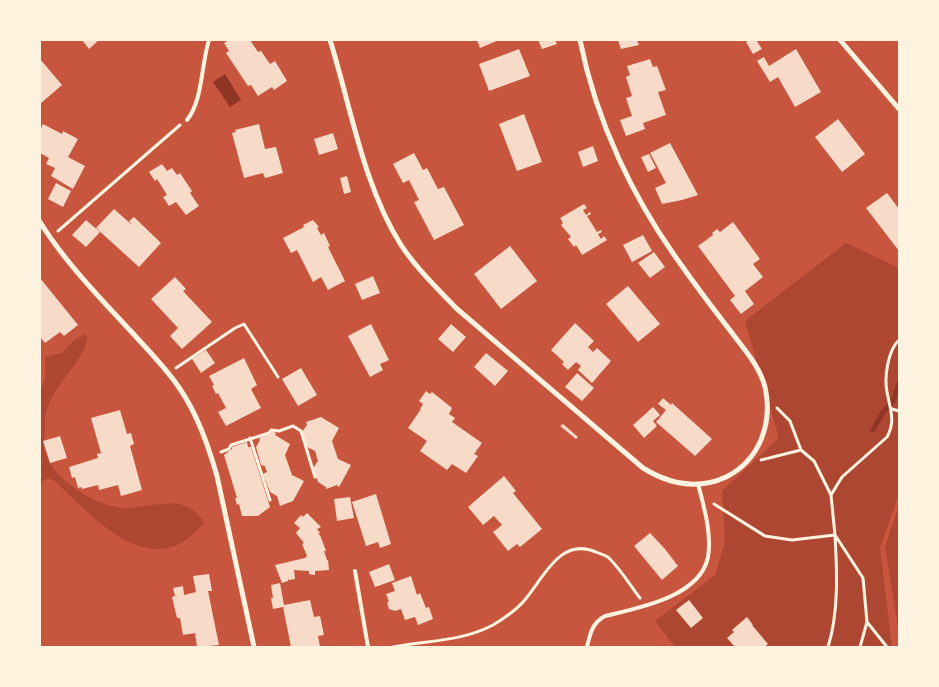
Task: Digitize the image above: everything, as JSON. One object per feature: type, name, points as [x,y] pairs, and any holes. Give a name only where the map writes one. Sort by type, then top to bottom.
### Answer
[{"type":"street","points":[[330,40],[376,195],[386,219],[416,265],[456,308],[630,459],[664,480],[676,483],[698,484],[719,480],[729,475],[748,460],[758,448],[764,435],[767,411],[764,386],[756,365],[682,266],[645,210],[607,131],[590,81],[580,40]]},
{"type":"street","points":[[840,40],[899,109]]},
{"type":"street","points":[[40,222],[50,238],[112,311],[168,372],[190,406],[211,455],[231,537],[254,647]]},
{"type":"lane","points":[[186,120],[193,111],[196,102],[209,40]]},
{"type":"lane","points":[[587,647],[591,630],[600,619],[605,616],[646,606],[672,596],[694,580],[705,566],[709,547],[708,532],[698,484]]},
{"type":"lane","points":[[355,571],[368,647]]},
{"type":"path","points":[[50,238],[186,120]]},
{"type":"path","points":[[168,372],[244,324],[278,377]]},
{"type":"path","points":[[831,495],[842,477],[887,438],[891,430],[892,409],[886,390],[889,356],[895,343],[899,340]]},
{"type":"path","points":[[766,397],[790,421],[802,450],[814,461],[831,495],[837,584],[831,637],[828,647]]},
{"type":"path","points":[[892,409],[899,411]]},
{"type":"path","points":[[211,455],[228,450],[231,446],[250,438],[269,433],[271,430],[279,431],[293,426],[301,431],[315,477]]},
{"type":"path","points":[[250,438],[270,500]]},
{"type":"path","points":[[748,460],[766,460],[802,450]]},
{"type":"path","points":[[701,496],[765,536],[792,540],[834,535]]},
{"type":"path","points":[[834,535],[863,578],[867,622],[860,647]]},
{"type":"path","points":[[393,647],[440,642],[461,637],[493,625],[522,604],[537,586],[550,565],[568,550],[586,548],[608,557],[646,606]]},
{"type":"path","points":[[867,622],[887,647]]},
{"type":"shaded area","points":[[225,74],[241,100],[230,107],[213,82]]},
{"type":"shaded area","points":[[846,243],[899,268],[899,494],[880,548],[892,647],[675,647],[655,621],[715,575],[725,542],[722,491],[779,438],[745,321]]},
{"type":"shaded area","points":[[85,334],[88,338],[84,350],[55,393],[45,415],[44,447],[48,458],[64,480],[76,489],[101,502],[125,508],[157,504],[179,504],[188,507],[197,513],[204,523],[181,543],[164,549],[146,548],[129,542],[96,520],[55,481],[48,478],[40,485],[40,389],[45,378],[45,357],[62,353],[74,340]]},
{"type":"shaded area","points":[[899,505],[899,634],[885,547]]},
{"type":"building","points":[[82,40],[99,40],[89,49]]},
{"type":"building","points":[[229,40],[250,40],[258,52],[261,51],[270,64],[275,61],[287,81],[274,90],[272,87],[258,96],[251,85],[248,86],[226,53],[229,51],[224,43]]},
{"type":"building","points":[[477,40],[499,40],[480,48]]},
{"type":"building","points":[[538,40],[555,40],[557,44],[542,49]]},
{"type":"building","points":[[618,40],[637,40],[639,45],[621,49]]},
{"type":"building","points":[[756,40],[762,49],[753,54],[746,42]]},
{"type":"building","points":[[519,49],[530,76],[489,91],[479,64]]},
{"type":"building","points":[[796,49],[821,92],[795,107],[778,77],[770,82],[757,61],[764,57],[769,66]]},
{"type":"building","points":[[40,59],[62,85],[40,104]]},
{"type":"building","points":[[650,59],[653,67],[657,66],[666,90],[658,92],[666,115],[643,123],[645,129],[626,136],[620,120],[632,116],[626,98],[632,96],[626,77],[630,75],[627,66]]},
{"type":"building","points":[[524,114],[542,162],[517,171],[499,124]]},
{"type":"building","points":[[838,119],[865,154],[842,172],[815,137]]},
{"type":"building","points":[[43,124],[62,134],[63,131],[78,139],[68,157],[85,166],[73,189],[51,176],[55,168],[46,164],[49,158],[40,153],[40,131]]},
{"type":"building","points":[[259,124],[265,149],[276,147],[283,173],[265,178],[263,173],[244,178],[232,133],[236,132],[235,130]]},
{"type":"building","points":[[333,133],[338,149],[319,155],[314,139]]},
{"type":"building","points":[[670,143],[698,195],[662,204],[655,188],[666,183],[650,153]]},
{"type":"building","points":[[593,146],[598,161],[583,167],[578,152]]},
{"type":"building","points":[[414,153],[423,170],[427,168],[438,189],[444,187],[464,225],[434,240],[414,202],[419,200],[409,180],[403,183],[393,164]]},
{"type":"building","points":[[649,154],[656,168],[648,172],[641,157]]},
{"type":"building","points":[[162,164],[167,171],[172,168],[177,175],[180,173],[192,191],[190,193],[199,206],[186,215],[176,202],[169,206],[163,197],[167,195],[157,179],[155,181],[149,172]]},
{"type":"building","points":[[347,176],[351,192],[344,194],[340,178]]},
{"type":"building","points":[[56,183],[71,191],[63,207],[48,199]]},
{"type":"building","points":[[887,193],[899,209],[899,251],[866,208]]},
{"type":"building","points":[[584,204],[587,208],[583,210],[586,215],[590,212],[591,214],[587,216],[597,232],[601,230],[602,232],[598,234],[601,239],[604,236],[607,240],[582,255],[576,245],[574,247],[568,239],[571,237],[561,225],[563,223],[560,218]]},
{"type":"building","points":[[114,209],[132,225],[129,221],[134,217],[161,243],[139,267],[96,228]]},
{"type":"building","points":[[86,220],[100,232],[86,247],[72,235]]},
{"type":"building","points":[[313,220],[319,227],[317,228],[321,235],[324,233],[330,246],[328,247],[345,281],[328,290],[321,277],[313,282],[297,250],[291,253],[283,238]]},
{"type":"building","points":[[733,222],[760,259],[753,264],[763,277],[745,291],[754,304],[741,314],[730,300],[735,296],[698,246],[713,235],[712,233],[717,229],[720,232]]},
{"type":"building","points":[[643,235],[652,251],[632,262],[623,245]]},
{"type":"building","points":[[510,246],[537,281],[501,309],[474,274]]},
{"type":"building","points":[[654,252],[665,267],[650,278],[638,263]]},
{"type":"building","points":[[373,276],[380,293],[362,300],[355,284]]},
{"type":"building","points":[[175,277],[186,289],[183,291],[212,322],[182,349],[170,336],[178,328],[151,299]]},
{"type":"building","points":[[40,278],[78,325],[64,336],[60,332],[45,343],[40,337]]},
{"type":"building","points":[[628,286],[660,324],[638,342],[606,304]]},
{"type":"building","points":[[575,323],[594,341],[588,347],[593,352],[597,348],[611,361],[592,383],[578,370],[581,366],[576,362],[568,370],[562,364],[564,362],[551,350]]},
{"type":"building","points":[[371,324],[389,360],[380,364],[383,370],[370,377],[348,336]]},
{"type":"building","points":[[451,324],[466,337],[453,352],[438,339]]},
{"type":"building","points":[[206,350],[215,363],[201,373],[192,359]]},
{"type":"building","points":[[486,353],[508,371],[495,386],[474,367]]},
{"type":"building","points":[[244,358],[257,385],[251,389],[261,408],[226,426],[218,412],[226,408],[218,393],[216,394],[209,376]]},
{"type":"building","points":[[301,368],[317,395],[298,406],[282,379]]},
{"type":"building","points":[[577,373],[594,388],[582,401],[565,387]]},
{"type":"building","points":[[426,391],[430,394],[432,392],[452,408],[449,414],[455,418],[452,422],[482,443],[474,454],[478,456],[466,473],[452,464],[447,470],[420,451],[427,441],[408,428],[421,409],[423,404],[419,401]]},
{"type":"building","points":[[663,398],[671,405],[672,403],[712,439],[695,456],[656,422],[666,410],[658,404]]},
{"type":"building","points":[[653,407],[660,415],[653,421],[657,426],[644,438],[633,425]]},
{"type":"building","points":[[120,410],[127,434],[131,433],[134,444],[130,446],[142,490],[121,496],[118,485],[99,490],[98,485],[82,489],[81,487],[78,488],[75,477],[72,478],[69,467],[98,458],[97,454],[101,453],[91,418]]},
{"type":"building","points":[[321,417],[339,428],[332,441],[338,459],[351,465],[339,487],[337,485],[326,489],[326,487],[318,482],[313,468],[318,461],[315,451],[307,447],[302,432],[307,425],[306,422]]},
{"type":"building","points":[[563,424],[578,437],[576,439],[560,426]]},
{"type":"building","points":[[272,431],[290,444],[285,455],[292,475],[304,481],[293,501],[280,506],[277,496],[270,492],[263,474],[267,472],[265,466],[261,465],[256,447],[260,440],[259,438],[270,434]]},
{"type":"building","points":[[60,436],[67,458],[50,463],[43,441]]},
{"type":"building","points":[[247,442],[248,447],[251,447],[270,507],[258,516],[242,516],[239,504],[237,505],[235,498],[237,498],[224,455],[232,447]]},
{"type":"building","points":[[504,476],[516,491],[513,493],[542,529],[520,547],[517,544],[508,551],[493,532],[502,525],[494,516],[483,525],[468,507]]},
{"type":"building","points":[[376,494],[391,544],[380,548],[378,542],[366,546],[352,502]]},
{"type":"building","points":[[350,497],[354,518],[337,521],[334,499]]},
{"type":"building","points":[[307,513],[321,527],[317,529],[326,551],[324,551],[328,560],[329,570],[315,571],[315,575],[309,574],[309,571],[294,570],[295,579],[289,580],[289,578],[288,581],[282,583],[275,565],[307,556],[302,544],[304,543],[296,533],[300,528],[294,523],[301,515],[303,517]]},
{"type":"building","points":[[650,533],[678,566],[662,580],[634,546]]},
{"type":"building","points":[[389,564],[395,580],[375,587],[369,572]]},
{"type":"building","points":[[209,574],[212,591],[208,591],[219,645],[197,647],[195,633],[183,635],[180,618],[177,618],[172,597],[175,596],[173,588],[183,586],[184,595],[196,592],[193,576]]},
{"type":"building","points":[[411,576],[417,595],[420,593],[426,608],[429,607],[433,619],[418,625],[415,617],[405,620],[401,609],[395,611],[389,609],[387,602],[389,602],[386,594],[395,591],[392,583]]},
{"type":"building","points":[[280,583],[284,605],[310,600],[314,617],[320,616],[324,635],[318,636],[320,647],[291,647],[283,607],[273,609],[271,598],[273,598],[271,585]]},
{"type":"building","points":[[689,600],[703,618],[691,628],[676,610]]},
{"type":"building","points":[[747,617],[768,644],[764,647],[735,647],[727,638],[734,632],[732,630]]},
{"type":"waterway","points":[[873,430],[883,412],[893,402],[899,383]]}]
